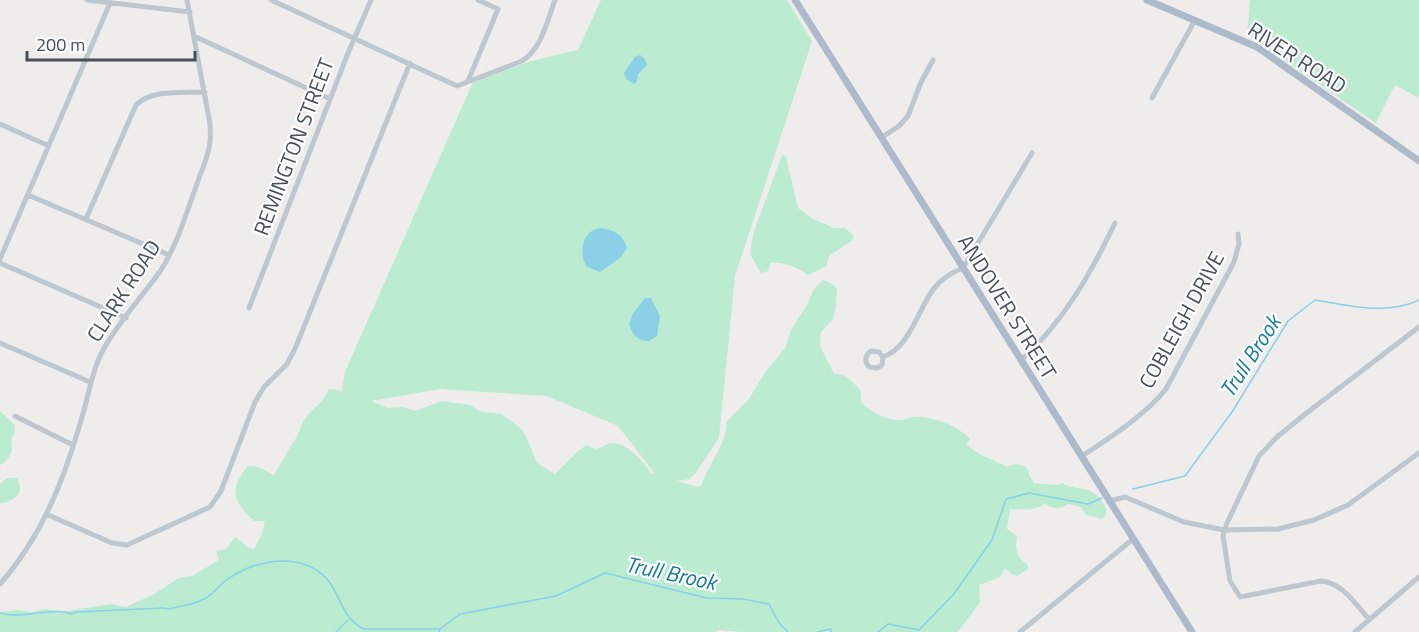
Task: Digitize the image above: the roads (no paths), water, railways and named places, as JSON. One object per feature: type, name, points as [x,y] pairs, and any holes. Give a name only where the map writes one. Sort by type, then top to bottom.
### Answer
[{"type":"main road","name":"ANDOVER STREET","points":[[795,0],[1192,632]]},
{"type":"main road","name":"RIVER ROAD","points":[[1147,0],[1257,47],[1419,161]]},
{"type":"street","points":[[87,0],[190,12]]},
{"type":"street","name":"CLARK ROAD","points":[[0,584],[20,559],[46,514],[66,469],[83,415],[90,382],[102,352],[169,255],[180,232],[210,143],[210,123],[187,0]]},
{"type":"street","points":[[271,0],[284,3],[458,86],[522,61],[531,55],[539,42],[555,0]]},
{"type":"street","name":"REMINGTON STREET","points":[[249,308],[330,99],[372,0]]},
{"type":"street","points":[[468,81],[498,9],[478,0]]},
{"type":"street","points":[[110,3],[0,261],[126,318]]},
{"type":"street","points":[[1152,98],[1195,20]]},
{"type":"street","points":[[194,36],[330,99]]},
{"type":"street","points":[[881,138],[900,126],[908,116],[921,82],[933,60]]},
{"type":"street","points":[[46,514],[112,543],[127,545],[210,507],[220,491],[255,402],[264,387],[287,364],[295,349],[410,63]]},
{"type":"street","points":[[86,219],[136,105],[141,100],[156,95],[204,92]]},
{"type":"street","points":[[0,124],[49,146]]},
{"type":"street","points":[[883,357],[904,341],[937,285],[963,268],[1032,153]]},
{"type":"street","points":[[28,195],[169,255]]},
{"type":"street","points":[[1021,360],[1032,350],[1075,297],[1115,223]]},
{"type":"street","name":"COBLEIGH DRIVE","points":[[1082,456],[1145,411],[1166,389],[1234,262],[1239,244],[1238,234]]},
{"type":"street","points":[[1369,620],[1342,589],[1332,582],[1321,580],[1240,597],[1230,581],[1223,543],[1224,530],[1252,468],[1268,446],[1304,415],[1419,327]]},
{"type":"street","points":[[0,343],[90,382]]},
{"type":"street","points":[[15,416],[73,445]]},
{"type":"street","points":[[1110,501],[1125,497],[1184,522],[1224,530],[1278,529],[1332,513],[1348,505],[1419,453]]},
{"type":"street","points":[[1020,632],[1133,538]]},
{"type":"street","points":[[1355,632],[1419,577]]},
{"type":"water","points":[[640,55],[647,65],[638,74],[634,84],[626,79],[624,73],[635,57]]},
{"type":"water","points":[[600,228],[617,234],[623,239],[627,248],[621,257],[600,272],[587,267],[582,249],[589,233]]},
{"type":"water","points":[[645,298],[651,298],[660,316],[657,336],[649,341],[636,337],[629,324],[633,313]]},
{"type":"waterway","name":"Trull Brook","points":[[1133,489],[1185,476],[1232,412],[1288,321],[1315,300],[1368,308],[1407,305],[1419,300]]},
{"type":"waterway","name":"Trull Brook","points":[[878,632],[888,624],[919,630],[953,595],[992,540],[1006,499],[1029,493],[1088,504],[1102,498]]},
{"type":"waterway","points":[[0,613],[17,615],[56,611],[71,614],[169,609],[204,599],[225,581],[248,568],[260,564],[287,561],[300,563],[323,575],[334,589],[350,618],[364,629],[440,629]]},
{"type":"waterway","name":"Trull Brook","points":[[439,632],[460,614],[556,596],[605,573],[707,598],[743,599],[769,604],[779,623],[788,632]]},
{"type":"waterway","points":[[336,632],[348,620]]},
{"type":"waterway","name":"Trull Brook","points":[[817,632],[831,629],[831,632]]}]
